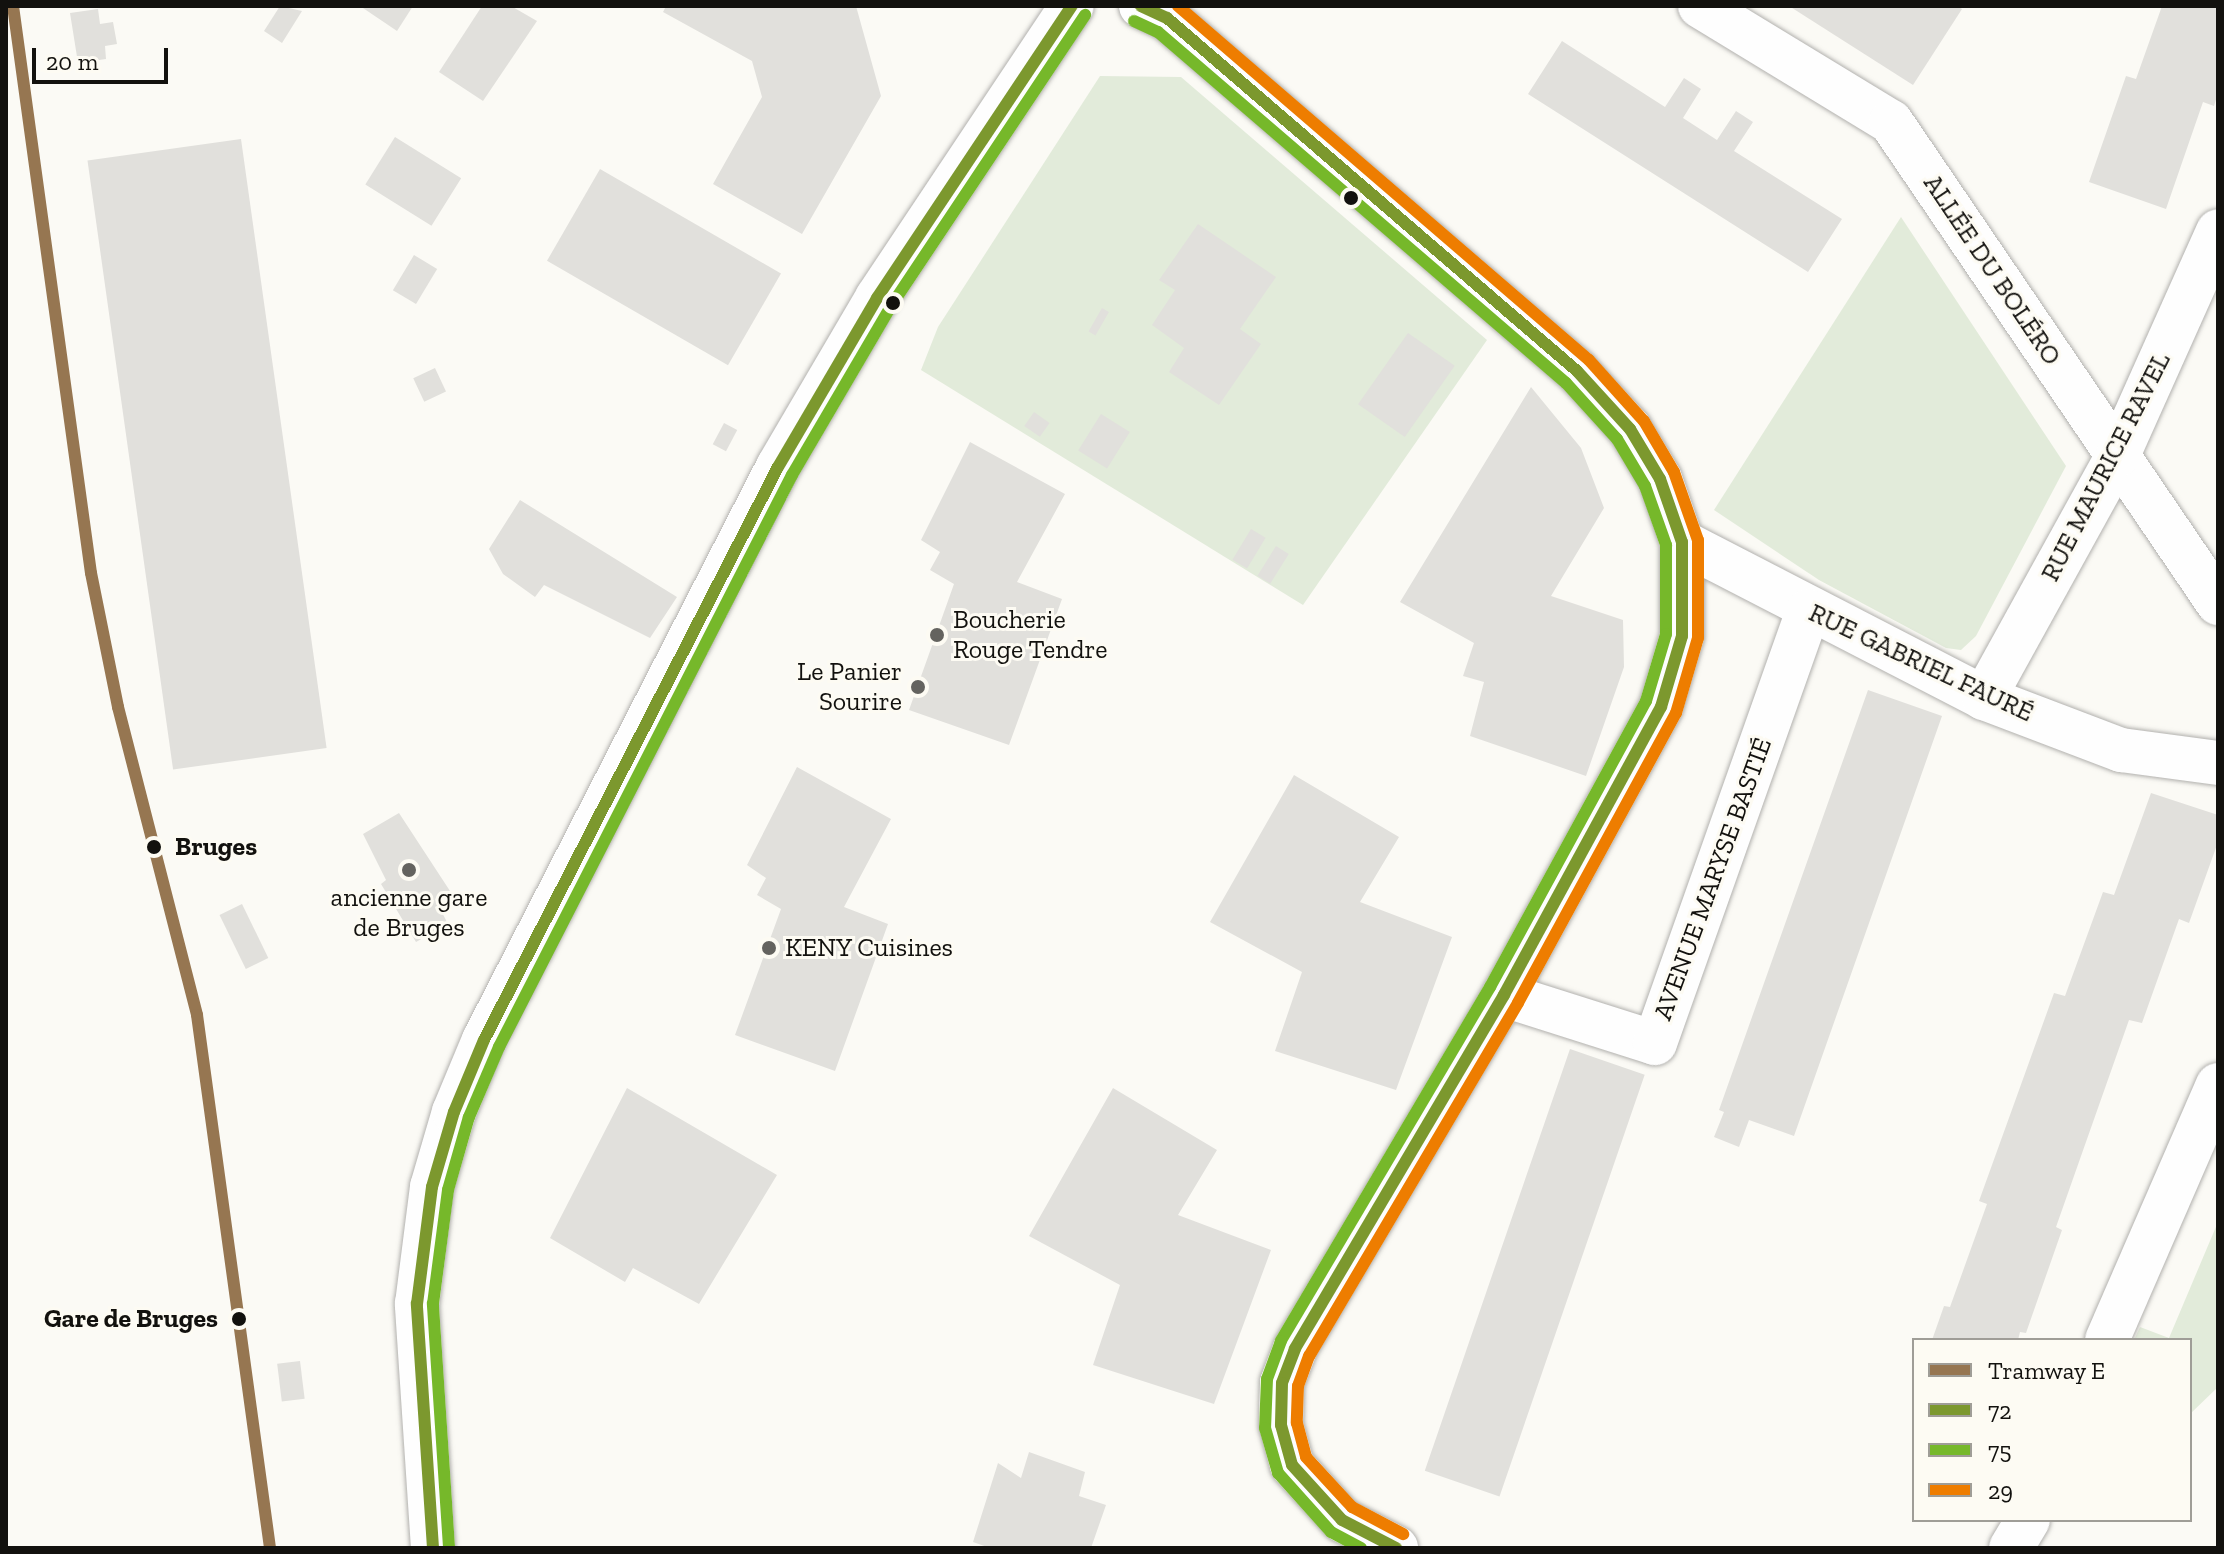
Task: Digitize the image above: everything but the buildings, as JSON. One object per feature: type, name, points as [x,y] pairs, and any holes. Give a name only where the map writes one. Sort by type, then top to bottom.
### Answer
[{"type":"street","points":[[433,1548],[417,1304],[432,1187],[460,1098],[491,1026],[778,467],[877,298],[1072,6]]},
{"type":"street","points":[[1141,6],[1167,18],[1577,371],[1630,429],[1660,479],[1682,542],[1682,636],[1661,707],[1504,995],[1295,1349],[1282,1383],[1281,1425],[1292,1465],[1342,1520],[1396,1548]]},
{"type":"street","name":"ALLÉE DU BOLÉRO","points":[[1700,6],[1891,122],[2218,603]]},
{"type":"street","name":"RUE MAURICE RAVEL","points":[[1984,698],[2118,455],[2218,231]]},
{"type":"street","name":"RUE GABRIEL FAURÉ","points":[[1682,542],[1808,611],[1984,698],[2121,750],[2218,763]]},
{"type":"street","name":"AVENUE MARYSE BASTIÉ","points":[[1504,995],[1655,1043],[1808,611]]},
{"type":"street","points":[[2108,1338],[2218,1085]]},
{"type":"street","points":[[2011,1548],[2027,1522]]},
{"type":"green space","points":[[1100,76],[1181,77],[1487,340],[1303,605],[921,370],[938,327]]},
{"type":"green space","points":[[1901,217],[2066,466],[1976,636],[1961,650],[1946,648],[1819,580],[1714,510]]},
{"type":"green space","points":[[2218,1222],[2218,1387],[2192,1412],[2192,1338],[2169,1338]]},
{"type":"green space","points":[[2140,1327],[2169,1338],[2135,1338]]},
{"type":"tram line","name":"E","points":[[13,6],[91,573],[118,707],[197,1015],[270,1548]]},
{"type":"transit line","name":"72","points":[[433,1548],[417,1304],[432,1187],[454,1112],[484,1040],[778,467],[877,298],[1072,6]]},
{"type":"transit line","name":"72","points":[[1141,6],[1167,18],[1577,371],[1630,429],[1660,479],[1682,542],[1682,636],[1661,707],[1504,995],[1295,1349],[1282,1383],[1281,1425],[1292,1465],[1342,1520],[1396,1548]]},
{"type":"transit line","name":"29","points":[[1178,6],[1589,360],[1644,421],[1674,472],[1698,540],[1698,638],[1676,713],[1518,1003],[1309,1356],[1298,1386],[1297,1423],[1306,1457],[1352,1507],[1403,1534]]},
{"type":"transit line","name":"75","points":[[449,1547],[433,1304],[448,1190],[469,1117],[499,1047],[792,475],[891,306],[1085,15]]},
{"type":"transit line","name":"75","points":[[1134,21],[1158,32],[1566,383],[1617,439],[1645,486],[1666,545],[1666,634],[1646,701],[1490,987],[1281,1341],[1267,1379],[1265,1428],[1278,1473],[1331,1532],[1361,1548]]},
{"type":"place","name":"Boucherie Rouge Tendre","points":[[937,635]]},
{"type":"place","name":"Le Panier Sourire","points":[[918,687]]},
{"type":"place","name":"Bruges","points":[[154,847]]},
{"type":"place","name":"ancienne gare de Bruges","points":[[409,870]]},
{"type":"place","name":"KENY Cuisines","points":[[769,948]]},
{"type":"place","name":"Gare de Bruges","points":[[239,1319]]}]
